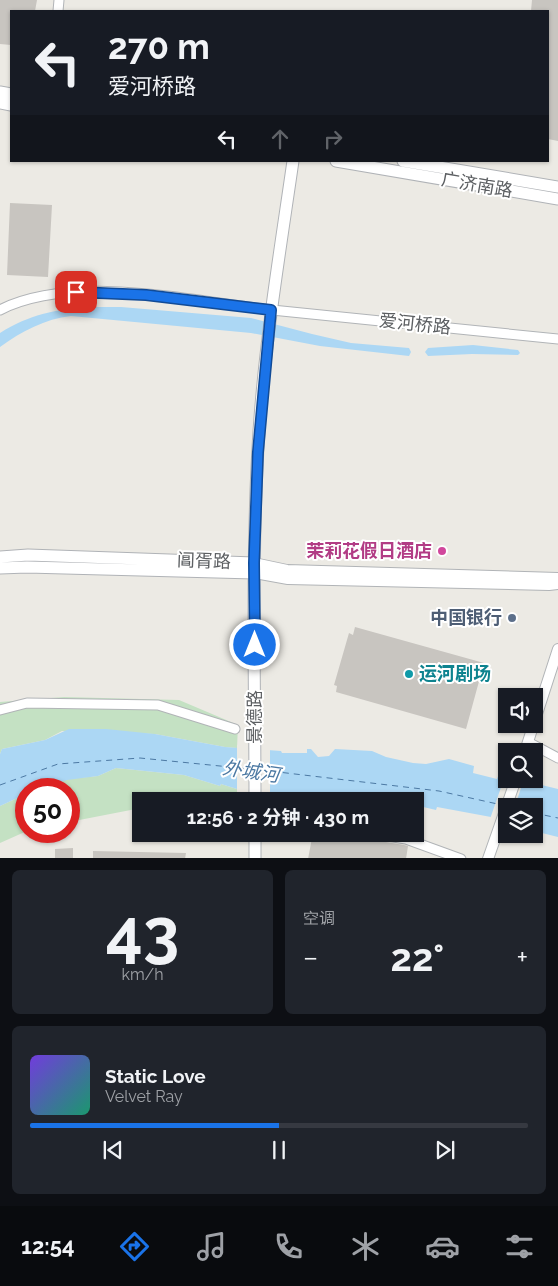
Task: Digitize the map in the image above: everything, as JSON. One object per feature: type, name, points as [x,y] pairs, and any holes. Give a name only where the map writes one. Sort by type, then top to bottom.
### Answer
[{"type":"main road","points":[[254,568],[259,429],[271,313],[293,162]]},
{"type":"main road","name":"广济南路","points":[[342,162],[558,199]]},
{"type":"main road","name":"广济南路","points":[[409,162],[558,188]]},
{"type":"main road","name":"阊胥路","points":[[0,557],[28,555],[254,568]]},
{"type":"main road","name":"阊胥路","points":[[0,568],[254,568]]},
{"type":"main road","name":"景德路","points":[[254,568],[255,792]]},
{"type":"main road","points":[[255,842],[255,858]]},
{"type":"street","name":"爱河桥路","points":[[0,310],[14,303],[44,295],[96,292],[146,295],[271,313],[558,339]]},
{"type":"street","name":"阊胥路","points":[[254,568],[558,578]]},
{"type":"street","name":"阊胥路","points":[[254,568],[288,579],[558,584]]},
{"type":"street","points":[[528,743],[558,649]]},
{"type":"street","points":[[0,710],[27,703],[158,705],[235,729]]},
{"type":"street","points":[[543,753],[558,758]]},
{"type":"street","points":[[488,858],[513,788]]},
{"type":"street","points":[[415,842],[461,858]]},
{"type":"green space","points":[[64,697],[179,700],[238,725],[237,748],[155,734],[62,731],[45,740],[2,749],[0,754],[0,702]]},
{"type":"green space","points":[[116,768],[184,775],[237,789],[237,792],[132,792],[132,810],[80,820],[80,778],[77,778],[98,776]]},
{"type":"green space","points":[[15,799],[15,836],[0,843],[0,806]]},
{"type":"water","points":[[89,307],[121,307],[251,318],[351,343],[409,348],[411,352],[409,356],[320,346],[251,333],[71,316],[52,320],[34,327],[0,347],[0,333],[22,321],[43,314]]},
{"type":"water","points":[[473,345],[518,350],[520,353],[518,355],[472,354],[428,356],[425,352],[428,348]]},
{"type":"water","name":"外城河","points":[[69,729],[106,729],[155,734],[225,747],[281,751],[282,753],[307,753],[307,749],[311,749],[318,757],[329,756],[335,749],[372,751],[386,757],[413,763],[426,764],[449,759],[474,766],[473,773],[497,779],[498,776],[498,788],[543,788],[543,785],[558,789],[558,837],[543,833],[543,798],[498,798],[498,812],[491,817],[437,807],[436,810],[424,807],[424,792],[257,792],[221,784],[220,786],[184,775],[116,768],[98,776],[80,778],[15,778],[15,799],[0,806],[0,754],[2,749],[45,740]]},
{"type":"pier","points":[[237,745],[270,747],[270,792],[237,792]]},
{"type":"pier","points":[[501,788],[521,788],[518,798],[498,798],[498,821],[490,819]]},
{"type":"building","points":[[0,0],[37,0],[35,10],[10,10],[10,45],[0,44]]},
{"type":"building","points":[[532,0],[558,0],[558,141],[549,139],[549,10],[531,10]]},
{"type":"building","points":[[10,203],[52,205],[48,277],[7,275]]},
{"type":"building","name":"运河剧场","points":[[355,627],[484,663],[466,729],[336,692],[337,686],[334,685],[349,633],[353,635]]},
{"type":"building","points":[[311,842],[385,842],[408,846],[406,858],[308,858]]},
{"type":"building","points":[[73,848],[73,858],[55,858],[55,849]]},
{"type":"building","points":[[93,851],[186,853],[185,858],[93,858]]},
{"type":"ferry route","points":[[0,785],[58,764],[140,758],[250,769]]},
{"type":"ferry route","points":[[261,770],[439,791],[498,804]]},
{"type":"ferry route","points":[[543,815],[558,818]]},
{"type":"place","name":"茉莉花假日酒店","points":[[442,551]]},
{"type":"place","name":"中国银行","points":[[512,618]]},
{"type":"place","name":"运河剧场","points":[[409,674]]},
{"type":"route","points":[[76,292],[119,292],[271,310],[258,452],[254,563],[255,645]]}]
